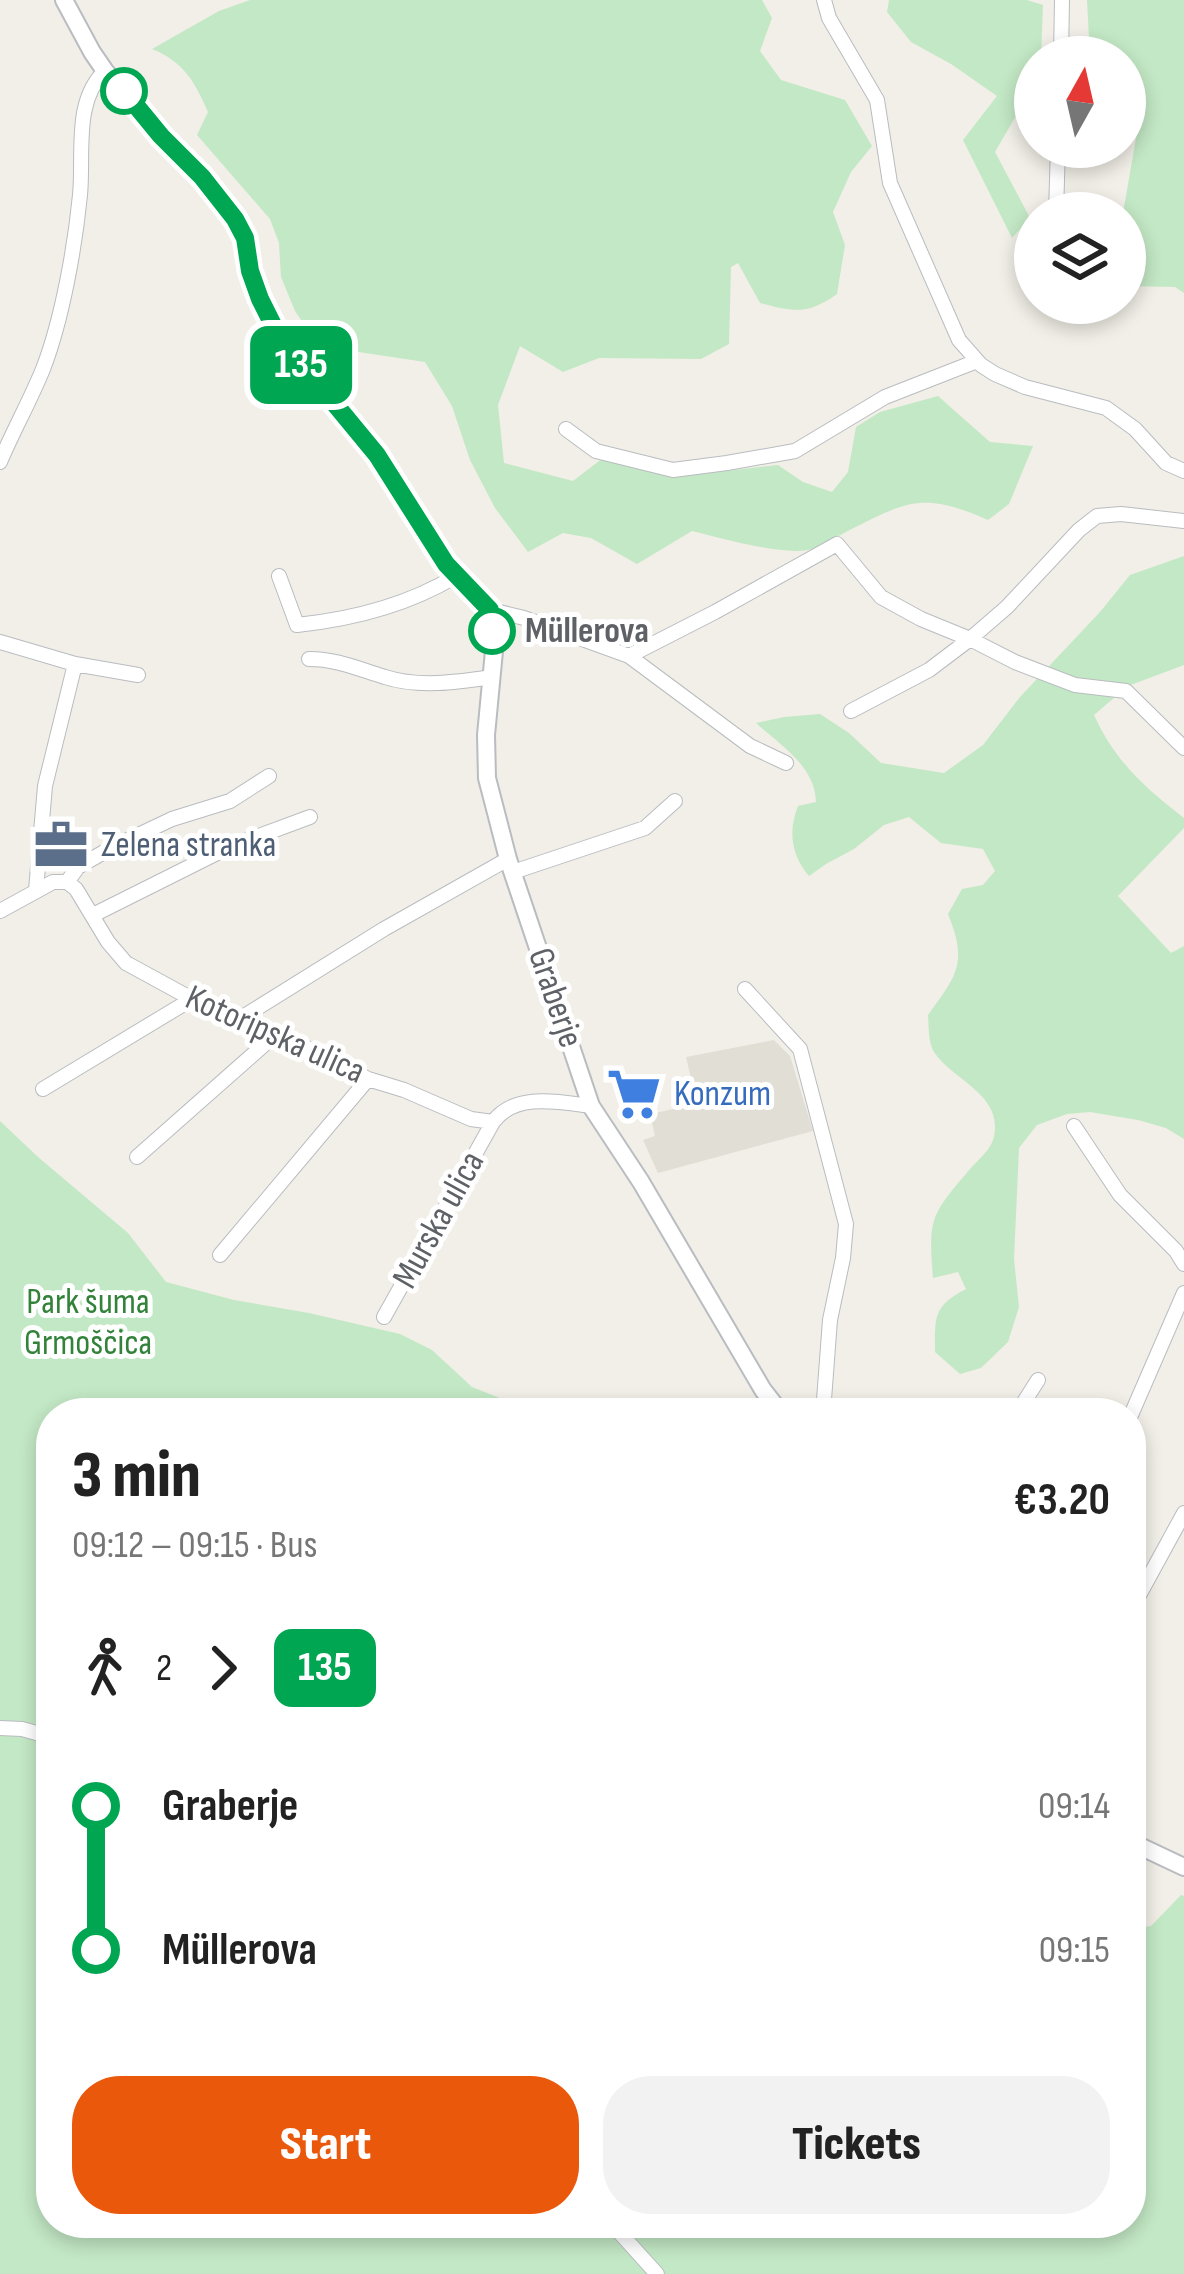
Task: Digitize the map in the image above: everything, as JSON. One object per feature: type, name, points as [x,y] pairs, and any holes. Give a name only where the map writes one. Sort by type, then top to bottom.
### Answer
[{"type":"street","points":[[64,0],[105,71],[235,219],[245,238],[260,299],[278,335],[377,455],[456,575],[490,610],[524,617],[628,656],[749,746],[786,763]]},
{"type":"street","points":[[824,0],[829,18],[877,100],[886,171],[959,340],[995,374],[1025,387],[1106,408],[1135,429],[1166,463],[1184,471]]},
{"type":"street","points":[[1061,36],[1062,0]]},
{"type":"street","points":[[0,462],[44,366],[56,322],[79,210],[84,105],[105,71]]},
{"type":"street","points":[[566,429],[596,451],[674,470],[727,463],[795,451],[885,397],[977,361]]},
{"type":"street","points":[[851,711],[929,670],[970,639],[1097,516],[1184,521]]},
{"type":"street","points":[[628,656],[837,544],[881,597],[1015,662],[1075,685],[1126,691],[1184,748]]},
{"type":"street","points":[[279,576],[297,625],[374,611],[417,597],[456,575]]},
{"type":"street","name":"Graberje","points":[[490,610],[494,651],[487,778],[510,866],[591,1106],[769,1398]]},
{"type":"street","points":[[0,642],[75,664],[138,675]]},
{"type":"street","points":[[309,659],[336,660],[386,678],[415,682],[492,676]]},
{"type":"street","points":[[36,890],[45,786],[75,664]]},
{"type":"street","points":[[0,911],[52,882],[67,882],[79,867],[110,848],[172,819],[230,801],[269,776]]},
{"type":"street","points":[[238,1020],[384,929],[510,866],[645,828],[675,801]]},
{"type":"street","points":[[93,916],[229,847],[310,817]]},
{"type":"street","name":"Kotoripska ulica","points":[[67,882],[126,963],[192,999],[368,1079],[471,1119],[494,1123]]},
{"type":"street","points":[[745,989],[800,1048],[846,1224],[830,1320],[825,1398]]},
{"type":"street","points":[[43,1089],[192,999]]},
{"type":"street","points":[[137,1157],[275,1035]]},
{"type":"street","points":[[220,1256],[368,1079]]},
{"type":"street","points":[[494,1123],[518,1104],[547,1101],[591,1106]]},
{"type":"street","name":"Murska ulica","points":[[384,1317],[494,1123]]},
{"type":"street","points":[[1074,1126],[1120,1195],[1184,1264]]},
{"type":"street","points":[[1138,1398],[1184,1293]]},
{"type":"street","points":[[1027,1398],[1038,1380]]},
{"type":"street","points":[[1146,1583],[1184,1513]]},
{"type":"street","points":[[0,1728],[36,1733]]},
{"type":"street","points":[[1146,1849],[1184,1867]]},
{"type":"street","points":[[625,2238],[657,2274]]},
{"type":"shaded area","points":[[774,1040],[790,1056],[813,1131],[658,1173],[643,1140],[655,1136],[650,1114],[697,1104],[686,1057]]},
{"type":"green space","points":[[250,0],[762,0],[772,18],[760,51],[781,80],[845,100],[872,146],[851,172],[833,212],[845,245],[837,294],[800,310],[760,303],[738,263],[731,267],[729,344],[701,359],[599,358],[563,372],[520,346],[498,405],[504,463],[573,481],[603,458],[673,477],[778,465],[803,482],[832,492],[848,472],[856,427],[880,412],[938,396],[990,442],[1033,446],[1009,504],[988,520],[947,505],[900,507],[801,551],[753,546],[692,531],[637,564],[591,538],[563,533],[528,552],[495,508],[470,460],[452,406],[425,362],[319,346],[295,311],[281,277],[279,243],[270,219],[197,135],[208,112],[193,82],[180,66],[152,49],[219,11]]},
{"type":"green space","points":[[889,0],[1027,0],[1043,5],[1042,36],[1014,36],[1014,119],[995,152],[1016,192],[1012,238],[963,140],[997,96],[911,42],[887,12]]},
{"type":"green space","points":[[1087,0],[1184,0],[1184,293],[1175,287],[1146,286],[1146,192],[1127,192],[1131,168],[1146,168],[1146,36],[1089,36]]},
{"type":"green space","points":[[1184,556],[1184,665],[1128,686],[1094,715],[1132,772],[1184,818],[1184,828],[1118,896],[1171,953],[1184,946],[1184,1139],[1166,1128],[1090,1112],[1037,1125],[1019,1148],[1014,1259],[1019,1307],[1008,1342],[981,1368],[960,1374],[935,1352],[935,1330],[942,1307],[966,1289],[958,1272],[933,1278],[932,1229],[947,1197],[991,1144],[995,1124],[985,1100],[934,1052],[928,1015],[956,968],[957,945],[948,914],[962,889],[983,885],[995,871],[983,849],[941,843],[909,817],[884,825],[809,876],[798,860],[792,834],[798,806],[816,802],[814,789],[795,758],[756,723],[820,714],[881,763],[944,773],[983,745],[1130,575]]},
{"type":"green space","name":"Park šuma Grmoščica","points":[[0,1121],[128,1233],[166,1282],[400,1334],[432,1350],[472,1387],[500,1398],[36,1398],[36,2238],[1146,2238],[1146,1927],[1184,1896],[1184,2274],[0,2274]]},
{"type":"bus line","name":"135","points":[[124,91],[235,219],[245,238],[260,299],[278,335],[377,455],[446,564],[490,610],[492,631]]},
{"type":"place","name":"Müllerova","points":[[492,631]]},
{"type":"place","name":"Zelena stranka","points":[[61,845]]},
{"type":"place","name":"Konzum","points":[[634,1094]]}]
